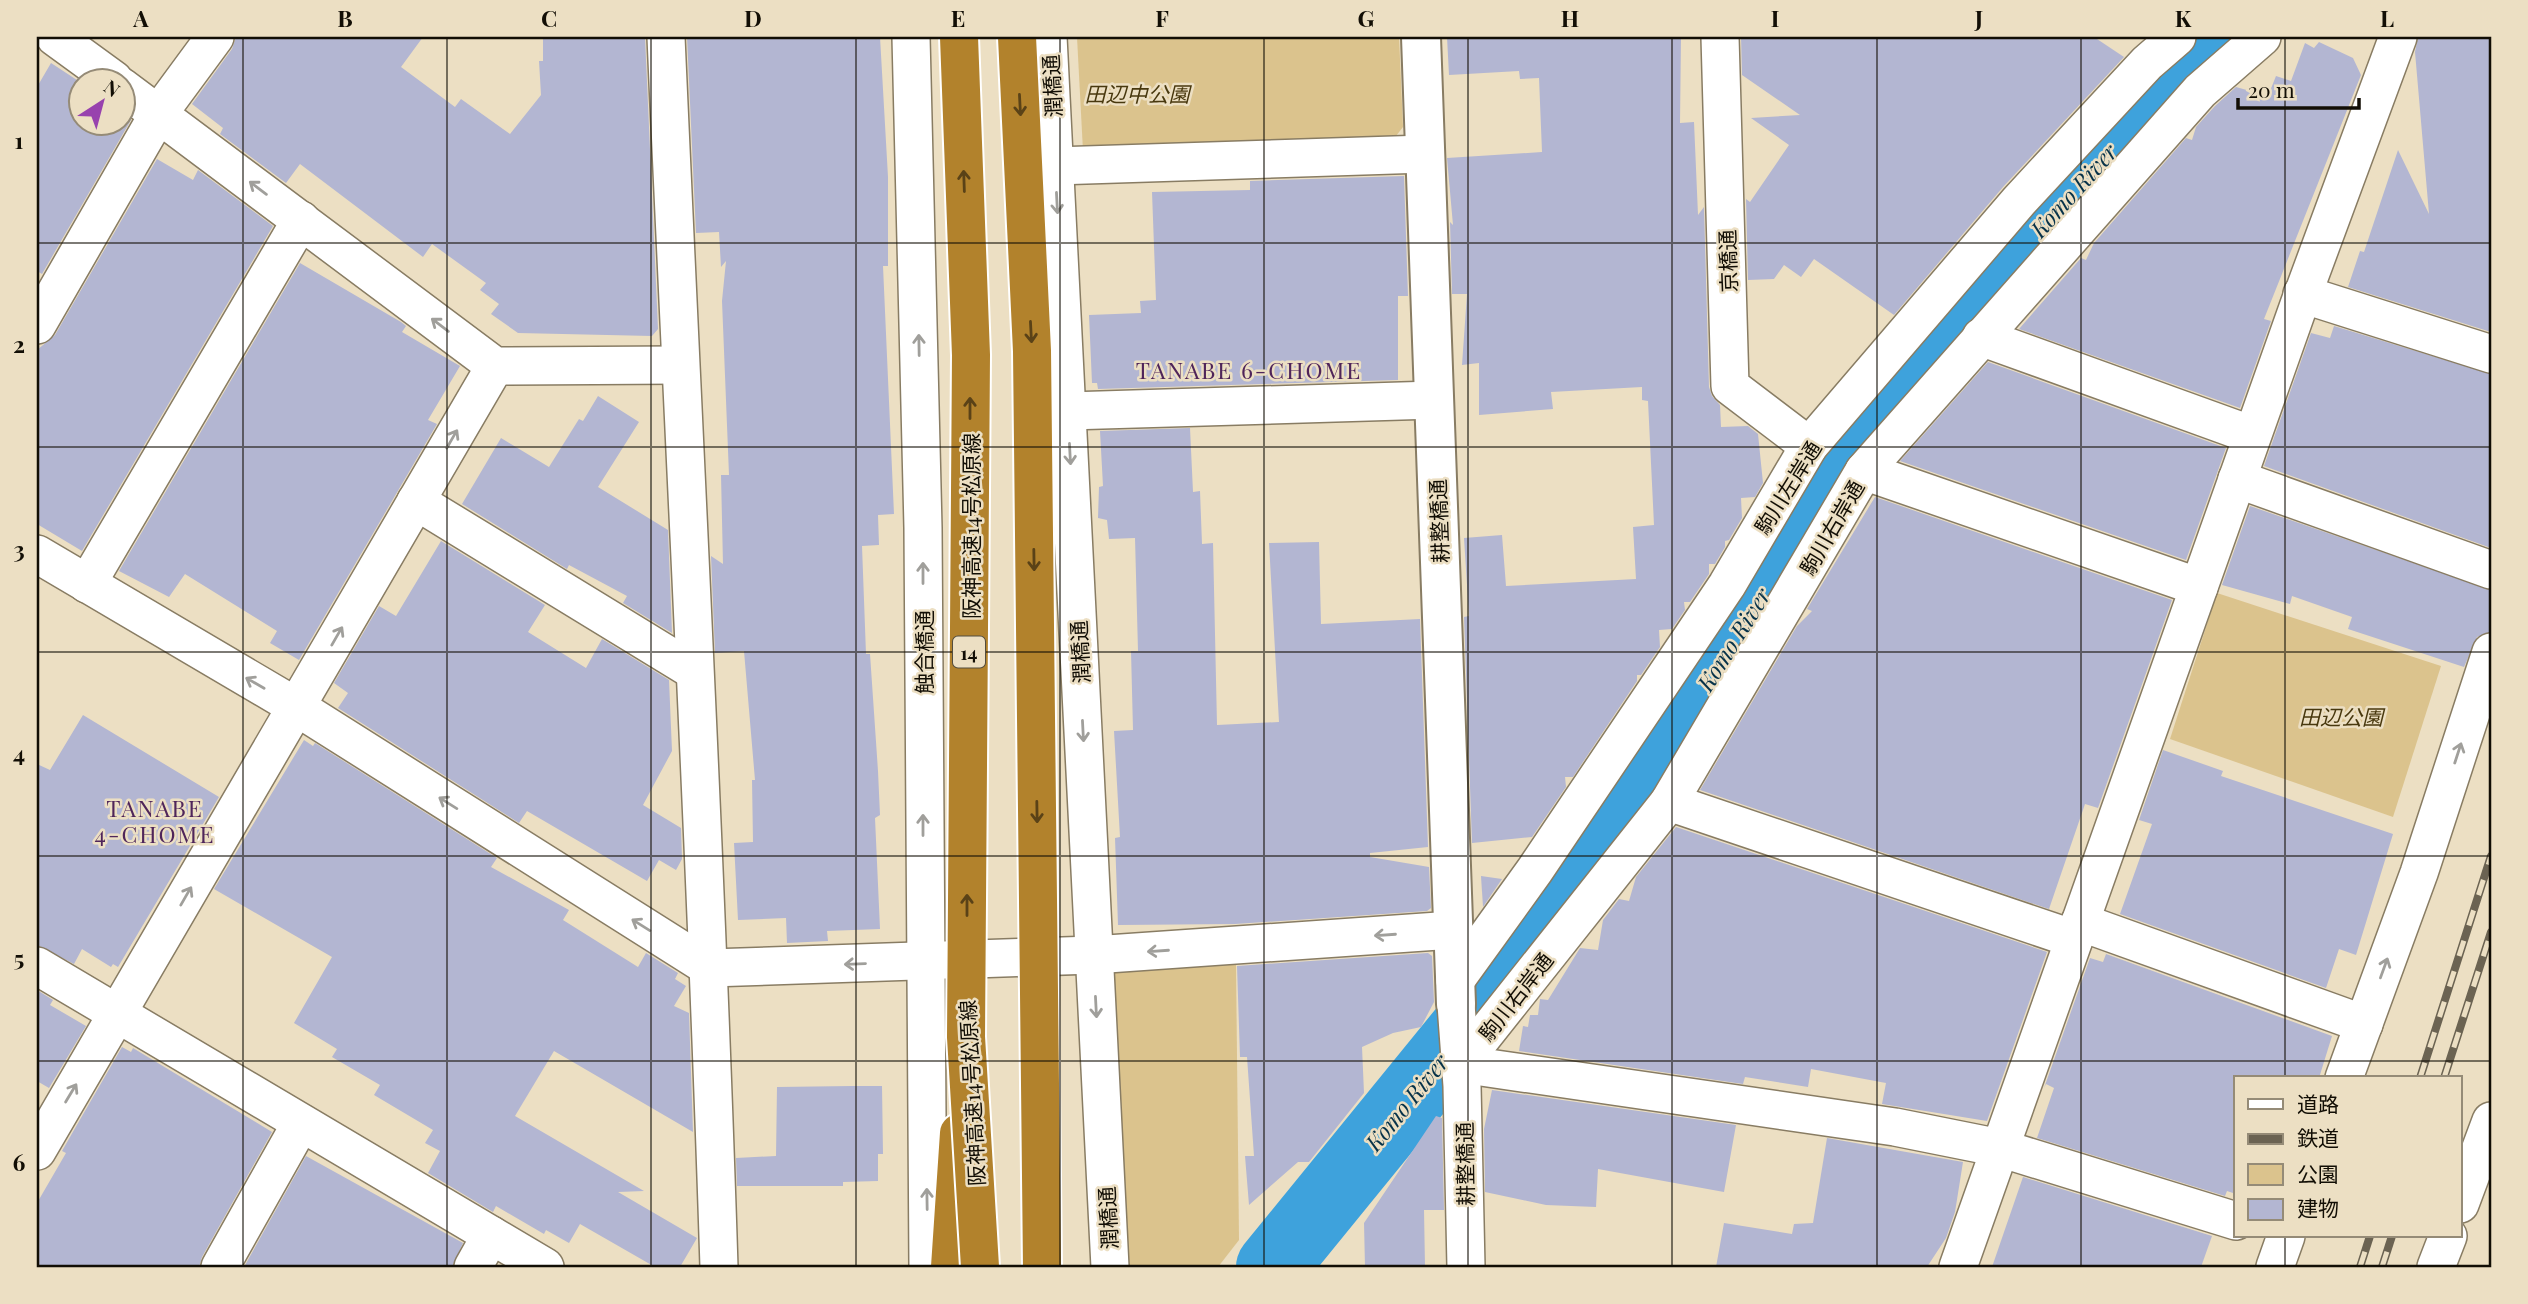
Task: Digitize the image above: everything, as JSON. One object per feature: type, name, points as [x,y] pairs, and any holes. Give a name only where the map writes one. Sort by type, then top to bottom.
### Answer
[{"type":"highway","name":"阪神高速14号松原線","points":[[959,37],[971,355],[966,1037],[980,1267]]},
{"type":"highway","points":[[1017,37],[1032,351],[1042,1267]]},
{"type":"highway","points":[[950,1267],[966,1037]]},
{"type":"street","points":[[55,37],[95,66]]},
{"type":"street","points":[[37,325],[159,113],[215,37]]},
{"type":"street","points":[[666,37],[710,968],[719,1267]]},
{"type":"street","name":"触合橋通","points":[[911,37],[923,514],[923,962],[928,1267]]},
{"type":"street","name":"潤橋通","points":[[1048,37],[1110,1267]]},
{"type":"street","name":"耕整橋通","points":[[1421,37],[1466,1267]]},
{"type":"street","name":"京橋通","points":[[1720,37],[1730,386],[1809,446]]},
{"type":"street","name":"駒川右岸通","points":[[1460,1063],[1669,802],[1864,471],[2200,91],[2262,37]]},
{"type":"street","points":[[1958,1267],[2302,294],[2398,37]]},
{"type":"street","name":"駒川左岸通","points":[[1455,993],[1727,585],[1809,446],[2158,42]]},
{"type":"street","points":[[136,97],[495,366],[680,365]]},
{"type":"street","points":[[1055,166],[1425,154]]},
{"type":"street","points":[[87,584],[300,220]]},
{"type":"street","points":[[2302,294],[2491,354]]},
{"type":"street","points":[[1981,337],[2252,435]]},
{"type":"street","points":[[37,1152],[495,366]]},
{"type":"street","points":[[1068,411],[1434,400]]},
{"type":"street","points":[[1864,471],[2199,587]]},
{"type":"street","points":[[2237,480],[2491,570]]},
{"type":"street","points":[[416,501],[694,671]]},
{"type":"street","points":[[37,554],[295,706],[710,968],[1093,955],[1453,930]]},
{"type":"street","points":[[2345,1076],[2419,873],[2491,652]]},
{"type":"street","points":[[1669,802],[2077,930],[2364,1024]]},
{"type":"street","points":[[37,966],[545,1267]]},
{"type":"street","points":[[1460,1063],[1882,1125],[2000,1148],[2234,1220]]},
{"type":"street","points":[[2462,1199],[2491,1121]]},
{"type":"street","points":[[220,1267],[302,1123]]},
{"type":"street","points":[[473,1267],[491,1235]]},
{"type":"street","points":[[2275,1267],[2284,1238]]},
{"type":"street","points":[[2436,1267],[2447,1238]]},
{"type":"green space","name":"田辺中公園","points":[[1077,37],[1399,37],[1403,127],[1392,141],[1083,151]]},
{"type":"green space","name":"田辺公園","points":[[2217,593],[2441,666],[2393,817],[2170,739]]},
{"type":"green space","points":[[1236,964],[1239,1240],[1218,1267],[1129,1267],[1110,971]]},
{"type":"building","points":[[236,37],[423,37],[401,67],[455,107],[461,99],[510,134],[541,95],[539,61],[543,61],[543,37],[645,37],[658,329],[652,336],[518,333],[491,314],[499,304],[480,290],[486,283],[432,244],[423,257],[300,164],[286,183],[220,134],[223,128],[192,104],[232,49]]},
{"type":"building","points":[[687,37],[880,37],[888,177],[888,266],[883,266],[894,514],[878,515],[879,545],[862,546],[866,654],[870,654],[878,771],[880,815],[875,818],[880,929],[827,931],[828,941],[787,943],[786,918],[738,920],[734,843],[753,842],[752,780],[755,780],[744,651],[715,653],[711,556],[723,564],[721,475],[729,475],[722,301],[726,261],[721,267],[719,232],[696,233]]},
{"type":"building","points":[[1447,37],[1681,37],[1680,123],[1694,122],[1698,215],[1704,207],[1709,387],[1712,396],[1720,405],[1721,427],[1748,426],[1758,434],[1763,483],[1755,497],[1741,498],[1742,518],[1729,540],[1725,541],[1725,547],[1715,564],[1709,564],[1709,574],[1690,602],[1684,602],[1685,610],[1672,629],[1659,630],[1660,647],[1641,675],[1637,675],[1637,681],[1573,777],[1565,777],[1566,787],[1532,837],[1472,843],[1464,617],[1469,616],[1464,538],[1502,535],[1506,586],[1636,579],[1633,527],[1654,525],[1648,401],[1642,400],[1642,387],[1551,392],[1553,409],[1479,415],[1479,363],[1462,365],[1467,294],[1452,294],[1450,222],[1453,225],[1447,158],[1542,152],[1539,78],[1520,79],[1519,71],[1449,75]]},
{"type":"building","points":[[1741,37],[2094,37],[2124,57],[2003,187],[1894,315],[1814,259],[1801,277],[1784,265],[1774,279],[1748,280],[1746,199],[1750,202],[1789,145],[1751,118],[1800,115],[1742,75]]},
{"type":"building","points":[[2418,37],[2491,37],[2491,332],[2348,287],[2360,251],[2364,252],[2398,150],[2429,214],[2415,52]]},
{"type":"building","points":[[2319,42],[2353,58],[2361,75],[2264,319],[2271,321],[2240,408],[2019,329],[2081,258],[2086,260],[2094,243],[2186,138],[2192,140],[2196,127],[2215,106],[2236,87],[2268,96],[2276,76],[2291,81],[2305,43],[2314,48]]},
{"type":"building","points":[[51,63],[66,73],[66,136],[122,136],[42,274],[37,271],[37,87]]},
{"type":"building","points":[[157,159],[193,180],[198,170],[273,226],[82,551],[37,524],[37,350],[55,335]]},
{"type":"building","points":[[1404,176],[1408,296],[1398,296],[1398,380],[1098,389],[1097,383],[1092,383],[1089,315],[1141,313],[1140,301],[1156,300],[1152,192],[1250,190],[1250,181]]},
{"type":"building","points":[[300,263],[401,322],[406,326],[402,332],[460,366],[428,420],[437,424],[299,660],[270,643],[277,631],[185,574],[169,597],[119,571]]},
{"type":"building","points":[[2334,326],[2491,374],[2491,548],[2264,466],[2311,333],[2330,338]]},
{"type":"building","points":[[1988,362],[2226,448],[2186,560],[1900,461]]},
{"type":"building","points":[[598,396],[639,422],[598,487],[668,530],[672,633],[623,603],[627,596],[569,565],[567,569],[462,504],[501,438],[549,467],[579,419],[583,421]]},
{"type":"building","points":[[1190,428],[1193,492],[1200,491],[1202,544],[1213,543],[1217,725],[1279,722],[1269,543],[1319,542],[1321,624],[1420,619],[1428,847],[1370,853],[1370,857],[1429,867],[1431,908],[1427,911],[1235,924],[1118,925],[1115,838],[1120,837],[1114,731],[1133,730],[1131,651],[1138,651],[1135,538],[1109,539],[1107,520],[1098,518],[1099,487],[1103,486],[1100,431]]},
{"type":"building","points":[[1875,497],[2172,600],[2098,808],[2085,804],[2049,909],[1700,790],[1797,626],[1812,611],[1807,609]]},
{"type":"building","points":[[2250,506],[2491,590],[2491,632],[2477,637],[2464,667],[2348,629],[2352,617],[2292,596],[2290,604],[2222,585]]},
{"type":"building","points":[[441,541],[545,605],[528,632],[586,668],[602,639],[669,680],[672,751],[643,805],[681,828],[682,859],[676,870],[659,860],[647,881],[527,811],[519,823],[338,708],[348,693],[334,683],[379,606],[396,616]]},
{"type":"building","points":[[83,715],[219,797],[118,967],[113,964],[111,967],[82,949],[74,964],[37,945],[37,764],[50,770]]},
{"type":"building","points":[[304,740],[313,746],[315,743],[497,858],[491,867],[569,910],[563,920],[638,967],[646,953],[678,973],[675,979],[686,986],[674,1006],[689,1013],[693,1132],[554,1051],[515,1116],[644,1191],[618,1192],[697,1238],[680,1267],[655,1267],[580,1224],[569,1243],[546,1230],[544,1234],[496,1206],[493,1212],[428,1173],[440,1151],[425,1143],[433,1130],[374,1095],[380,1085],[332,1057],[337,1049],[294,1023],[332,957],[214,889]]},
{"type":"building","points":[[2163,750],[2223,771],[2221,776],[2393,834],[2356,955],[2339,949],[2326,988],[2120,914],[2152,824],[2139,820]]},
{"type":"building","points":[[1676,827],[2047,952],[1987,1121],[1882,1104],[1886,1083],[1811,1069],[1808,1087],[1745,1077],[1743,1084],[1519,1051],[1523,1026],[1528,1027],[1530,1015],[1538,1015],[1540,999],[1548,1000],[1580,948],[1598,950],[1603,920],[1619,899],[1629,901],[1636,877]]},
{"type":"building","points":[[1481,876],[1502,879],[1483,907]]},
{"type":"building","points":[[1428,953],[1432,956],[1434,1002],[1421,1027],[1393,1033],[1362,1047],[1364,1093],[1309,1162],[1298,1162],[1249,1205],[1245,1156],[1254,1156],[1247,1057],[1240,1057],[1237,966]]},
{"type":"building","points":[[2106,954],[2332,1036],[2320,1076],[2234,1076],[2234,1193],[2227,1191],[2225,1196],[2037,1138],[2054,1088],[2046,1084],[2044,1088],[2090,958],[2103,962]]},
{"type":"building","points":[[37,990],[53,1000],[50,1005],[86,1026],[49,1088],[37,1081]]},
{"type":"building","points":[[122,1047],[131,1052],[133,1048],[272,1132],[202,1257],[199,1267],[37,1267],[37,1203],[66,1153],[62,1151]]},
{"type":"building","points":[[882,1086],[883,1154],[878,1154],[878,1181],[843,1182],[843,1186],[737,1186],[736,1158],[776,1156],[777,1087]]},
{"type":"building","points":[[1492,1090],[1736,1125],[1724,1192],[1598,1169],[1596,1207],[1546,1205],[1485,1192],[1484,1129]]},
{"type":"building","points":[[1436,1116],[1442,1118],[1444,1210],[1424,1210],[1425,1267],[1365,1267],[1364,1223]]},
{"type":"building","points":[[1827,1138],[1963,1162],[1955,1212],[1946,1238],[1927,1267],[1716,1267],[1724,1223],[1792,1234],[1794,1224],[1813,1223]]},
{"type":"building","points":[[306,1156],[463,1243],[452,1267],[244,1267]]},
{"type":"building","points":[[2023,1177],[2212,1236],[2201,1267],[1992,1267]]},
{"type":"waterway","name":"Komo River","points":[[1272,1267],[1487,1003],[1748,622],[1835,456],[2174,78],[2222,37]]},
{"type":"railway","points":[[2421,1076],[2491,856]]},
{"type":"railway","points":[[2445,1076],[2491,932]]},
{"type":"railway","points":[[2360,1267],[2369,1238]]},
{"type":"railway","points":[[2382,1267],[2391,1238]]},
{"type":"district","name":"TANABE 6-CHOME","points":[[1249,369]]},
{"type":"district","name":"TANABE 4-CHOME","points":[[155,820]]}]
